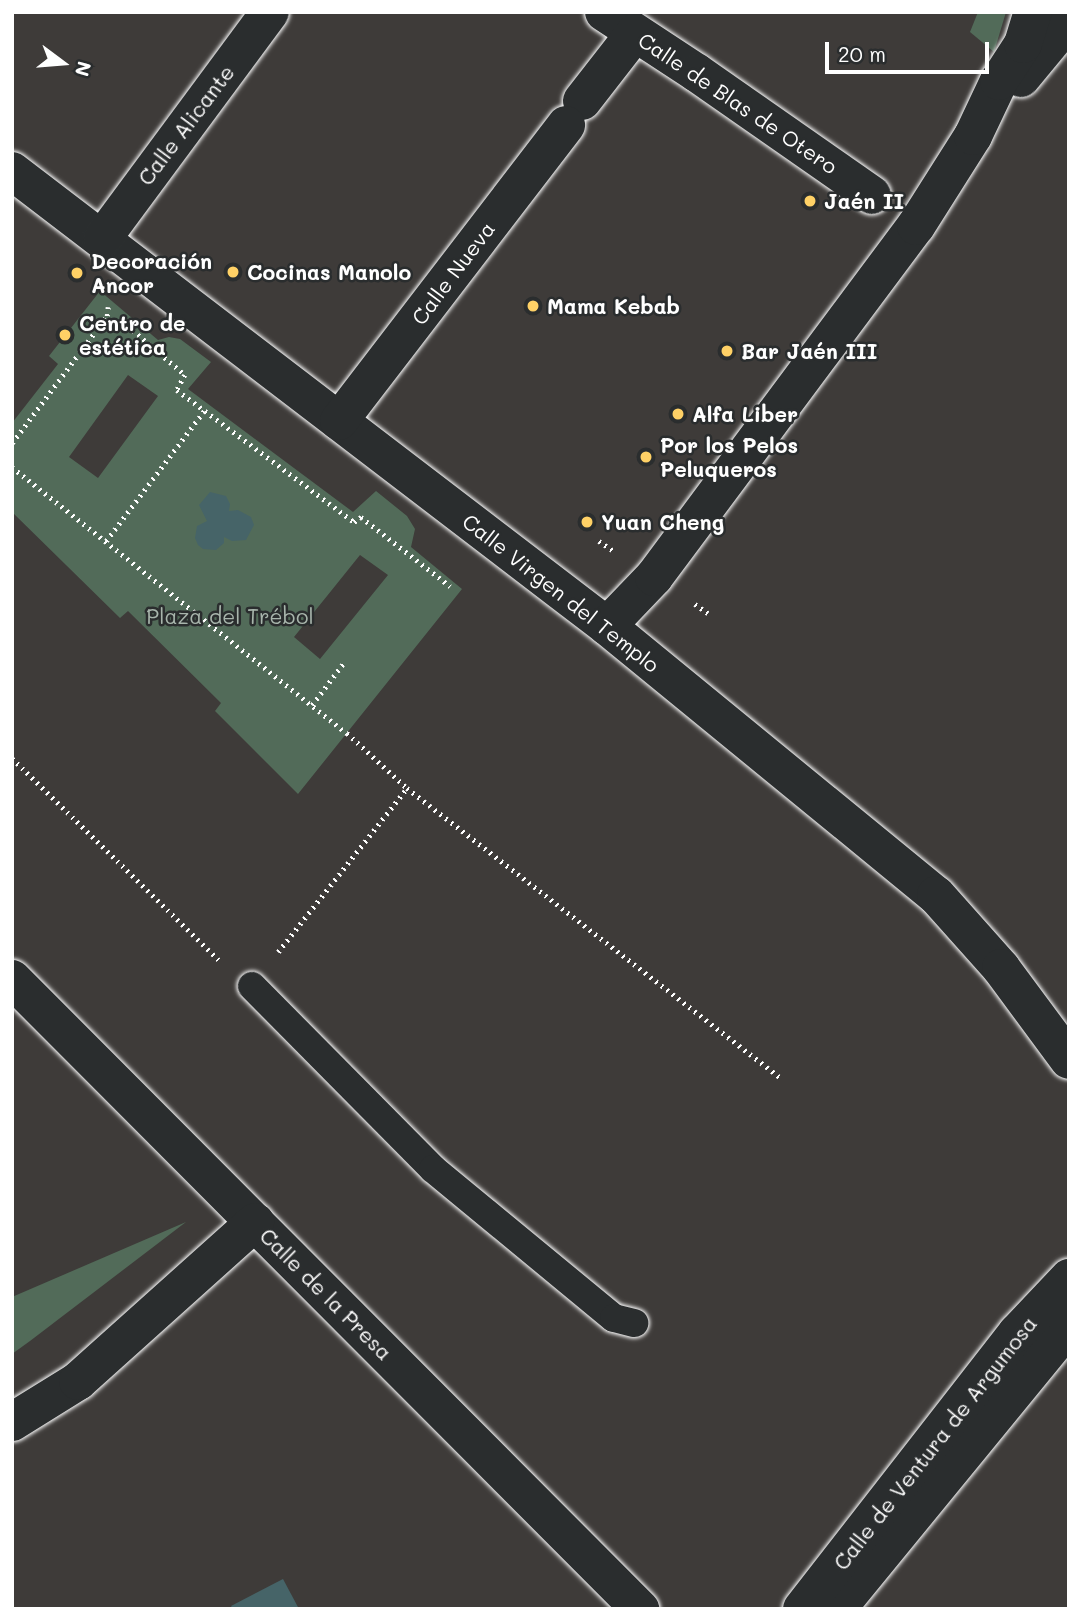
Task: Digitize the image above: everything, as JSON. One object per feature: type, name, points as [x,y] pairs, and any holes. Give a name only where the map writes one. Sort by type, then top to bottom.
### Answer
[{"type":"street","name":"Calle Alicante","points":[[102,239],[271,12]]},
{"type":"street","points":[[607,626],[654,577],[916,226],[973,136],[999,81],[1023,44],[1033,12]]},
{"type":"street","points":[[973,136],[1069,20]]},
{"type":"street","name":"Calle Nueva","points":[[339,421],[574,113],[619,23]]},
{"type":"street","name":"Calle de Blas de Otero","points":[[619,23],[698,73],[872,195]]},
{"type":"street","name":"Calle Virgen del Templo","points":[[12,171],[607,626],[936,895],[1001,968],[1069,1060]]},
{"type":"street","name":"Calle de la Presa","points":[[12,979],[640,1609]]},
{"type":"street","points":[[12,1422],[78,1381],[255,1222]]},
{"type":"street","name":"Calle de Ventura de Argumosa","points":[[802,1609],[1017,1334],[1069,1279]]},
{"type":"street","name":"Calle de Ventura de Argumosa","points":[[837,1609],[1069,1325]]},
{"type":"lane","points":[[252,986],[433,1169],[614,1318],[634,1323]]},
{"type":"path","points":[[12,443],[107,316],[109,298]]},
{"type":"path","points":[[108,309],[185,375],[177,390],[354,522],[361,517],[450,586]]},
{"type":"path","points":[[106,541],[204,411]]},
{"type":"path","points":[[12,467],[312,705],[407,788],[780,1077]]},
{"type":"path","points":[[12,477],[18,471]]},
{"type":"path","points":[[312,705],[345,661]]},
{"type":"path","points":[[12,758],[217,959],[252,986],[407,788]]},
{"type":"green space","points":[[978,12],[1006,12],[994,52],[970,32]]},
{"type":"green space","name":"Plaza del Trébol","points":[[100,291],[158,340],[169,337],[180,339],[211,362],[188,389],[353,512],[376,491],[407,516],[415,529],[411,547],[462,589],[298,794],[215,711],[221,703],[128,611],[120,618],[12,512],[12,423],[58,364],[49,356]],"holes":[[[128,375],[158,396],[98,478],[69,457]],[[360,555],[388,575],[320,659],[294,637]]]},
{"type":"green space","points":[[186,1222],[30,1341],[12,1354],[12,1297]]},
{"type":"water","points":[[210,492],[226,496],[230,504],[229,511],[238,510],[251,517],[254,525],[246,540],[232,541],[224,537],[224,543],[216,550],[203,549],[198,545],[195,538],[197,526],[207,521],[199,505]]},
{"type":"water","points":[[283,1579],[299,1609],[233,1609],[231,1606]]},
{"type":"place","name":"Jaén II","points":[[810,201]]},
{"type":"place","name":"Cocinas Manolo","points":[[233,272]]},
{"type":"place","name":"Decoración Ancor","points":[[77,273]]},
{"type":"place","name":"Mama Kebab","points":[[533,306]]},
{"type":"place","name":"Centro de estética","points":[[65,335]]},
{"type":"place","name":"Bar Jaén III","points":[[727,351]]},
{"type":"place","name":"Alfa Liber","points":[[678,414]]},
{"type":"place","name":"Por los Pelos Peluqueros","points":[[646,457]]},
{"type":"place","name":"Yuan Cheng","points":[[587,522]]}]
